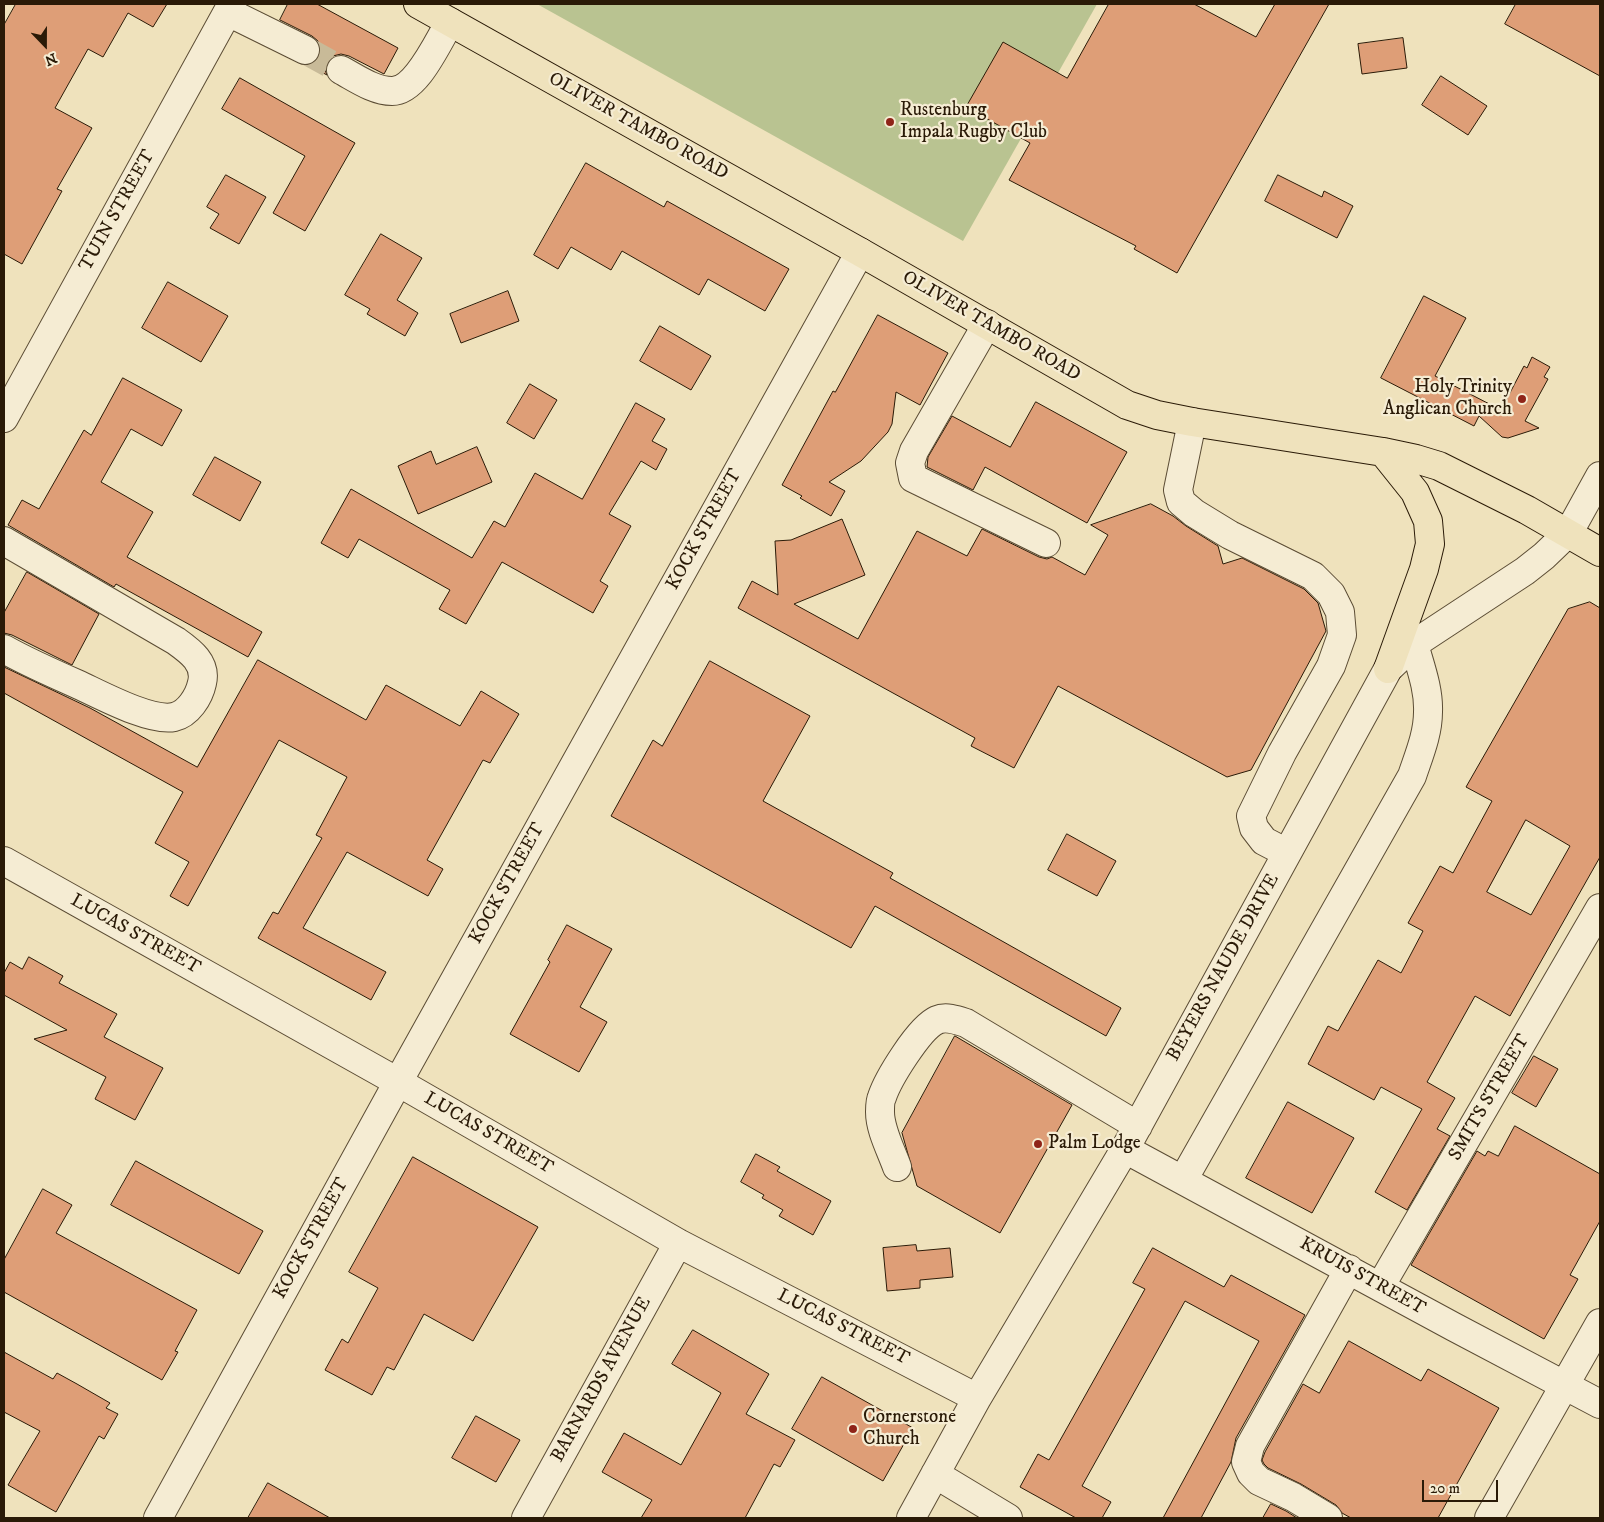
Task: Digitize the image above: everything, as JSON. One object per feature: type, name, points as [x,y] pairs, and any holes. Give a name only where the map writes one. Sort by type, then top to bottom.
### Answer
[{"type":"main road","name":"OLIVER TAMBO ROAD","points":[[418,4],[860,252],[1127,405],[1157,415],[1192,422],[1383,452],[1439,466],[1569,532],[1600,552]]},
{"type":"main road","points":[[1383,452],[1415,492],[1428,520],[1430,544],[1424,570],[1388,669]]},
{"type":"street","points":[[230,8],[305,50]]},
{"type":"street","name":"TUIN STREET","points":[[4,418],[230,8]]},
{"type":"street","points":[[341,70],[378,88],[393,91],[406,86],[417,78],[450,22]]},
{"type":"street","name":"KOCK STREET","points":[[158,1518],[398,1082],[860,252]]},
{"type":"street","points":[[987,324],[914,451],[910,463],[913,478],[1046,543]]},
{"type":"street","points":[[1192,422],[1178,490],[1181,502],[1194,513],[1230,534],[1313,576],[1330,594],[1340,612],[1342,635],[1331,666],[1282,753],[1251,816],[1254,828],[1264,840],[1287,853]]},
{"type":"street","name":"BEYERS NAUDE DRIVE","points":[[911,1518],[978,1398],[1138,1126],[1388,669],[1414,644],[1525,571],[1544,556],[1569,532],[1600,476]]},
{"type":"street","points":[[4,541],[176,641],[192,653],[202,669],[202,682],[196,699],[186,711],[174,717],[158,717],[131,708],[4,649]]},
{"type":"street","points":[[1183,1180],[1412,776],[1423,744],[1428,713],[1427,692],[1414,644]]},
{"type":"street","name":"LUCAS STREET","points":[[4,861],[398,1082],[678,1243],[978,1398]]},
{"type":"street","name":"SMITS STREET","points":[[1380,1287],[1600,908]]},
{"type":"street","points":[[897,1167],[883,1129],[880,1114],[881,1098],[908,1049],[925,1029],[937,1020],[951,1018],[966,1023],[1138,1126]]},
{"type":"street","name":"KRUIS STREET","points":[[1125,1149],[1349,1269],[1454,1328],[1566,1384],[1600,1404]]},
{"type":"street","name":"BARNARDS AVENUE","points":[[526,1518],[678,1243]]},
{"type":"street","points":[[1328,1518],[1259,1481],[1251,1473],[1246,1462],[1250,1446],[1349,1269]]},
{"type":"street","points":[[1489,1518],[1600,1323]]},
{"type":"street","points":[[935,1474],[1008,1518]]},
{"type":"green space","name":"Rustenburg Impala Rugby Club","points":[[537,4],[1097,4],[963,241]]},
{"type":"building","points":[[16,4],[167,4],[153,27],[128,13],[103,57],[88,49],[55,108],[92,128],[57,189],[62,191],[22,264],[4,254],[4,25]]},
{"type":"building","points":[[288,4],[317,4],[398,48],[384,74],[349,56],[341,54],[333,56],[328,62],[325,70],[327,75],[308,65],[314,63],[319,57],[320,48],[318,41],[280,20]]},
{"type":"building","points":[[1109,4],[1194,4],[1256,37],[1275,4],[1329,4],[1177,273],[1134,249],[1136,246],[1009,180],[1030,143],[966,107],[1003,42],[1067,78]]},
{"type":"building","points":[[1516,4],[1600,4],[1600,76],[1505,24]]},
{"type":"building","points":[[1403,38],[1407,68],[1362,74],[1358,44]]},
{"type":"building","points":[[1441,76],[1487,106],[1468,135],[1422,105]]},
{"type":"building","points":[[240,78],[355,143],[305,231],[273,213],[305,156],[222,109]]},
{"type":"building","points":[[586,163],[664,207],[667,201],[789,269],[765,311],[708,279],[699,295],[622,251],[611,270],[571,247],[558,269],[534,255]]},
{"type":"building","points":[[226,175],[266,197],[239,244],[210,228],[219,214],[207,207]]},
{"type":"building","points":[[1278,175],[1322,197],[1324,191],[1353,206],[1337,238],[1265,201]]},
{"type":"building","points":[[381,234],[422,258],[397,300],[418,313],[405,336],[367,314],[370,309],[345,295]]},
{"type":"building","points":[[168,282],[228,316],[201,362],[142,328]]},
{"type":"building","points":[[508,291],[519,321],[461,343],[450,314]]},
{"type":"building","points":[[1424,296],[1466,318],[1435,376],[1501,410],[1524,366],[1527,368],[1532,357],[1550,367],[1544,377],[1548,379],[1525,421],[1539,428],[1508,438],[1502,437],[1479,416],[1474,426],[1381,378]]},
{"type":"building","points":[[878,315],[948,353],[920,405],[896,392],[892,424],[888,432],[861,461],[829,482],[845,491],[831,516],[782,485],[833,391],[835,392]]},
{"type":"building","points":[[660,326],[711,356],[691,390],[640,361]]},
{"type":"building","points":[[123,378],[182,410],[162,446],[131,429],[101,482],[153,512],[127,557],[262,632],[248,657],[116,584],[114,587],[8,525],[22,500],[39,509],[84,430],[91,435]]},
{"type":"building","points":[[530,384],[557,400],[534,439],[507,423]]},
{"type":"building","points":[[1036,402],[1127,452],[1087,523],[985,467],[973,490],[927,467],[928,457],[952,416],[1010,447]]},
{"type":"building","points":[[636,403],[665,419],[652,441],[667,449],[656,470],[641,461],[609,514],[631,526],[600,581],[608,586],[593,613],[502,562],[466,624],[439,609],[450,590],[359,539],[348,558],[321,543],[351,489],[472,558],[494,521],[505,527],[535,473],[582,499]]},
{"type":"building","points":[[477,447],[492,482],[418,514],[398,466],[431,451],[436,464]]},
{"type":"building","points":[[215,457],[261,482],[240,521],[193,495]]},
{"type":"building","points":[[1151,504],[1173,516],[1218,546],[1223,564],[1242,558],[1304,589],[1318,603],[1326,631],[1251,770],[1227,777],[1058,686],[1014,768],[971,746],[975,738],[738,608],[752,581],[778,595],[775,541],[791,540],[842,519],[865,575],[794,604],[858,639],[917,531],[967,556],[982,529],[1039,557],[1047,559],[1052,557],[1085,575],[1108,535],[1091,525]]},
{"type":"building","points":[[27,572],[99,614],[72,665],[12,635],[4,633],[4,613]]},
{"type":"building","points":[[1590,602],[1600,608],[1600,857],[1510,1016],[1475,996],[1427,1082],[1455,1098],[1437,1129],[1450,1136],[1407,1210],[1375,1192],[1422,1109],[1381,1087],[1374,1100],[1308,1064],[1328,1026],[1338,1031],[1378,960],[1401,973],[1423,931],[1408,923],[1440,866],[1453,873],[1492,801],[1466,787],[1568,609]],"holes":[[[1526,820],[1570,846],[1531,915],[1487,892]]]},
{"type":"building","points":[[258,660],[366,720],[386,685],[460,726],[481,691],[519,714],[490,763],[483,760],[427,860],[443,869],[428,896],[347,852],[303,928],[386,972],[371,1000],[258,938],[273,912],[278,914],[322,838],[316,835],[347,777],[279,740],[188,906],[170,896],[189,862],[155,843],[183,792],[4,693],[4,667],[90,708],[197,767]]},
{"type":"building","points":[[710,661],[810,716],[763,801],[893,873],[890,878],[1121,1008],[1106,1036],[875,906],[851,948],[611,816],[653,740],[662,746]]},
{"type":"building","points":[[1067,834],[1116,861],[1097,896],[1048,870]]},
{"type":"building","points":[[567,925],[612,949],[580,1007],[607,1022],[579,1072],[510,1034],[550,962],[548,960]]},
{"type":"building","points":[[29,957],[63,976],[59,983],[117,1014],[104,1037],[163,1068],[135,1120],[95,1099],[106,1077],[34,1039],[67,1030],[4,995],[4,973],[10,962],[22,969]]},
{"type":"building","points":[[955,1036],[1072,1105],[1000,1233],[917,1186],[902,1133]]},
{"type":"building","points":[[1534,1056],[1558,1069],[1536,1107],[1512,1093]]},
{"type":"building","points":[[1288,1102],[1354,1138],[1312,1213],[1246,1178]]},
{"type":"building","points":[[1515,1126],[1600,1174],[1600,1221],[1570,1275],[1578,1279],[1544,1339],[1411,1265],[1477,1151],[1485,1156],[1488,1151],[1498,1156]]},
{"type":"building","points":[[756,1154],[780,1167],[777,1171],[831,1201],[813,1235],[779,1216],[783,1210],[762,1198],[764,1195],[741,1182]]},
{"type":"building","points":[[413,1157],[538,1227],[473,1341],[424,1314],[394,1370],[387,1367],[372,1395],[325,1370],[342,1339],[348,1343],[378,1288],[349,1272]]},
{"type":"building","points":[[136,1161],[263,1231],[239,1274],[111,1205]]},
{"type":"building","points":[[43,1189],[72,1205],[56,1233],[197,1310],[175,1351],[178,1352],[162,1380],[4,1292],[4,1260]]},
{"type":"building","points":[[916,1245],[917,1251],[950,1248],[953,1277],[920,1280],[920,1288],[887,1291],[883,1248]]},
{"type":"building","points":[[1153,1248],[1224,1287],[1231,1275],[1305,1315],[1236,1438],[1231,1462],[1201,1518],[1163,1518],[1259,1341],[1185,1301],[1082,1486],[1111,1502],[1102,1518],[1076,1518],[1020,1487],[1038,1454],[1049,1460],[1145,1289],[1133,1283]]},
{"type":"building","points":[[693,1330],[769,1374],[746,1414],[795,1440],[780,1467],[774,1464],[745,1518],[641,1518],[652,1500],[602,1472],[624,1433],[681,1465],[721,1393],[672,1364]]},
{"type":"building","points":[[1349,1341],[1421,1381],[1428,1369],[1499,1408],[1438,1518],[1351,1518],[1342,1513],[1336,1505],[1264,1464],[1262,1460],[1265,1452],[1303,1384],[1319,1393]]},
{"type":"building","points":[[4,1352],[53,1379],[57,1373],[110,1403],[106,1408],[118,1414],[104,1439],[99,1436],[56,1512],[8,1485],[40,1431],[4,1412]]},
{"type":"building","name":"Cornerstone Church","points":[[822,1377],[913,1428],[883,1481],[792,1429]]},
{"type":"building","points":[[476,1416],[520,1440],[496,1482],[452,1458]]},
{"type":"building","points":[[268,1483],[330,1518],[248,1518]]},
{"type":"building","points":[[1271,1504],[1286,1511],[1297,1518],[1263,1518]]},
{"type":"tunnel","points":[[305,50],[341,70]]},
{"type":"place","name":"Rustenburg Impala Rugby Club","points":[[890,122]]},
{"type":"place","name":"Holy Trinity Anglican Church","points":[[1522,399]]},
{"type":"place","name":"Palm Lodge","points":[[1038,1144]]},
{"type":"place","name":"Cornerstone Church","points":[[853,1429]]}]
